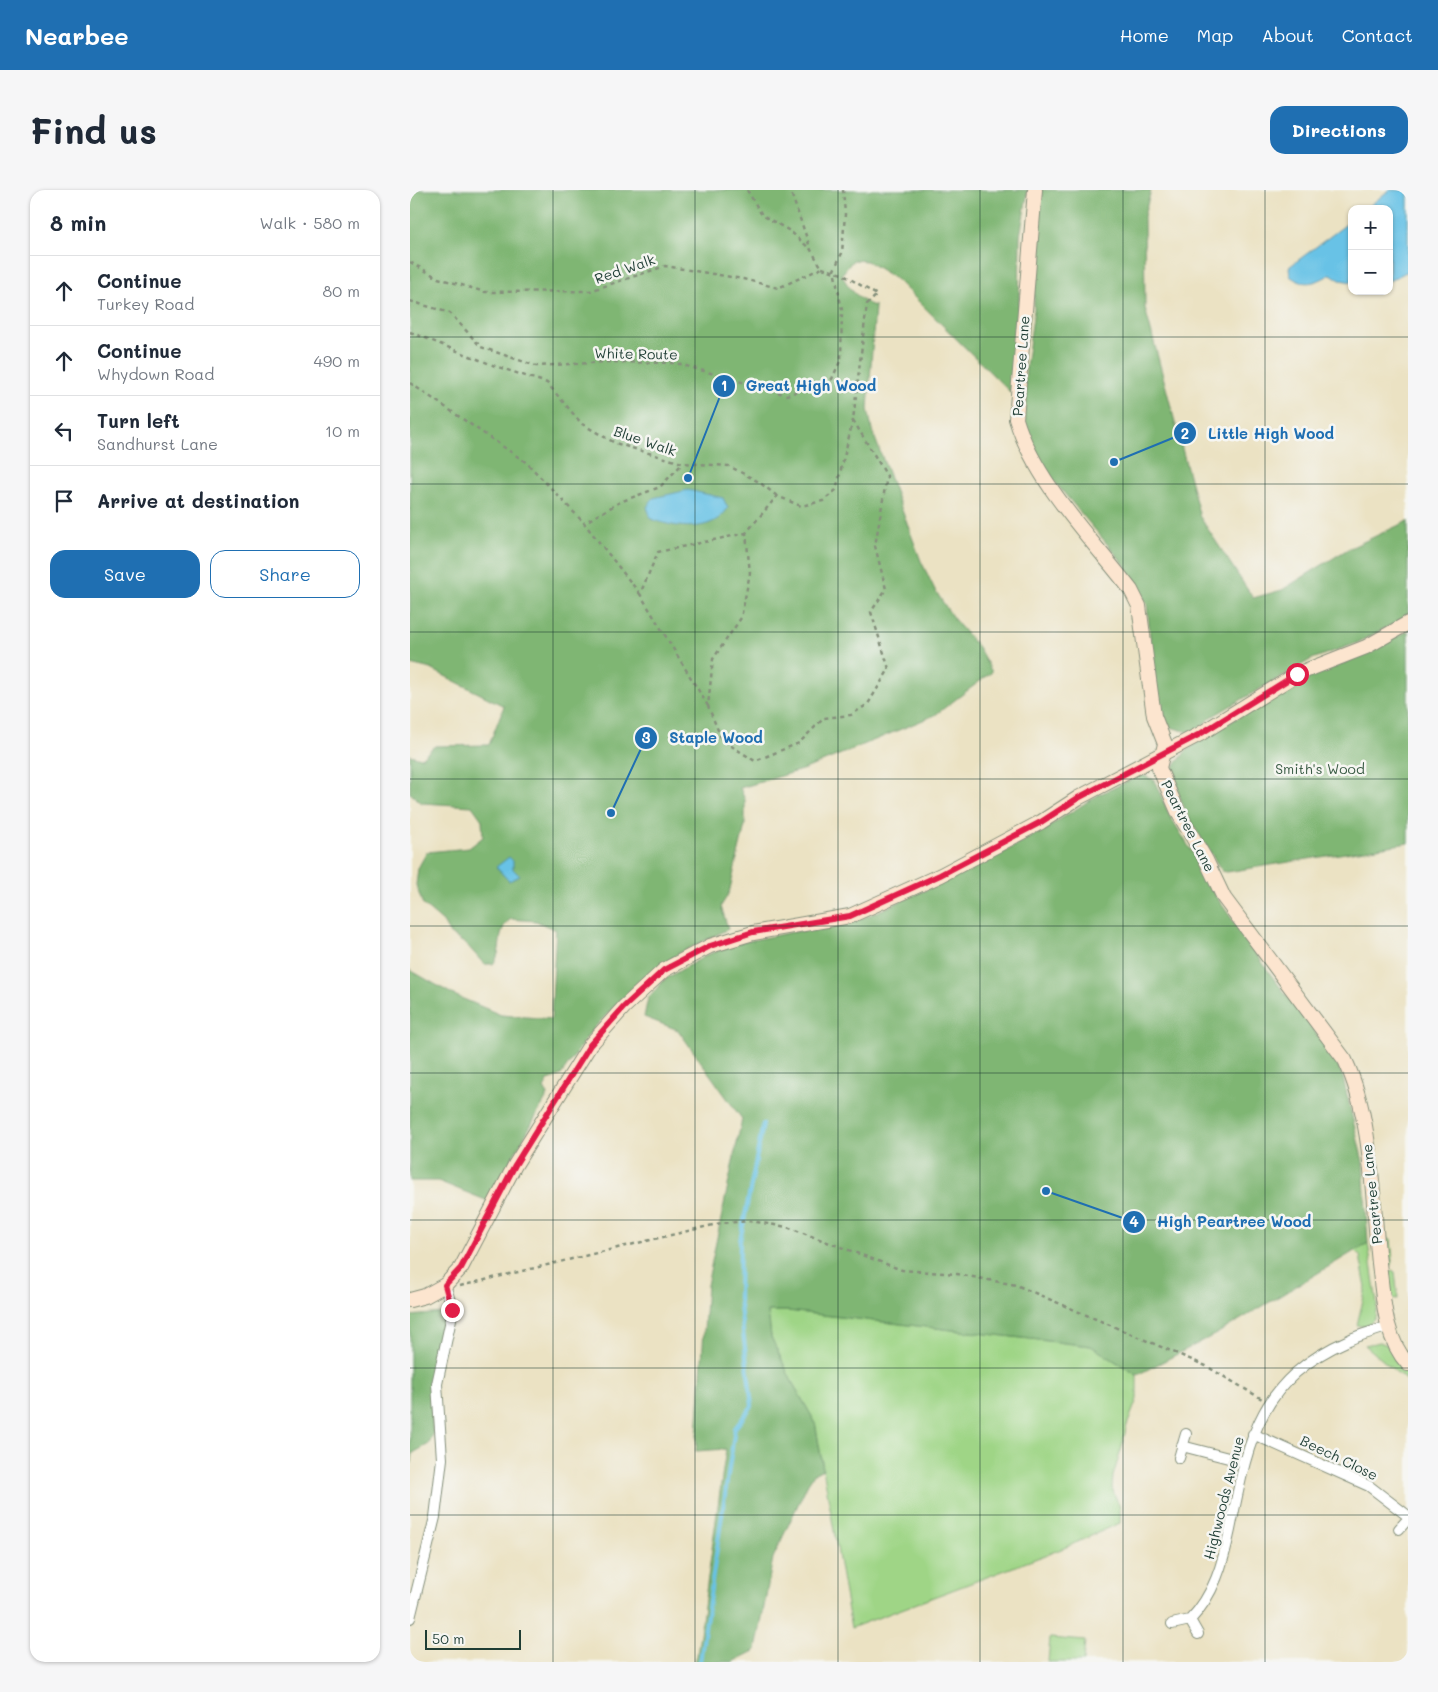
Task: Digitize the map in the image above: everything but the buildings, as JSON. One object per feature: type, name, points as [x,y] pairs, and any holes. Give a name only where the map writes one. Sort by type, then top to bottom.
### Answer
[{"type":"street","name":"Peartree Lane","points":[[1035,190],[1016,419],[1022,440],[1038,471],[1131,590],[1139,606],[1154,716],[1165,744],[1159,768],[1180,814],[1206,860],[1224,898],[1345,1060],[1353,1076],[1367,1141],[1380,1267],[1389,1326],[1393,1342],[1408,1364]]},
{"type":"street","points":[[410,1300],[426,1296],[445,1285],[461,1268],[515,1165],[590,1045],[624,1007],[664,970],[710,946],[753,932],[850,916],[940,875],[1041,822],[1078,798],[1200,734],[1297,674],[1366,647],[1408,624]]},
{"type":"street","points":[[410,1618],[435,1517],[442,1459],[437,1384],[452,1310],[445,1285]]},
{"type":"street","name":"Highwoods Avenue","points":[[1190,1620],[1202,1608],[1221,1570],[1244,1462],[1259,1419],[1288,1380],[1308,1362],[1349,1340],[1389,1326]]},
{"type":"street","points":[[1179,1458],[1186,1434]]},
{"type":"street","name":"Beech Close","points":[[1254,1434],[1369,1486],[1408,1518],[1399,1529]]},
{"type":"street","points":[[1182,1446],[1244,1462]]},
{"type":"street","points":[[1172,1624],[1190,1620],[1198,1634]]},
{"type":"path","points":[[747,190],[762,216],[790,231],[811,250]]},
{"type":"path","points":[[790,190],[811,250],[822,268],[834,270],[842,253],[845,214],[843,190]]},
{"type":"path","name":"Red Walk","points":[[410,262],[438,278],[485,292],[514,293],[590,291],[665,266],[743,279],[778,288],[822,268]]},
{"type":"path","name":"Blue Walk","points":[[410,332],[495,366],[548,383],[582,424],[615,444],[682,464],[729,466],[759,482],[777,496],[801,506],[823,501],[836,490],[853,420],[868,304],[877,295],[834,270]]},
{"type":"path","name":"White Route","points":[[410,301],[450,313],[481,347],[536,366],[608,362],[676,363],[787,395],[832,379],[841,359],[842,310],[834,270]]},
{"type":"path","points":[[410,382],[527,463],[584,523],[640,594],[708,706],[722,740],[755,761],[799,743],[824,718],[850,715],[868,704],[889,669],[871,612],[886,589],[875,546],[888,476],[853,420]]},
{"type":"path","points":[[584,523],[620,502],[660,487],[682,464]]},
{"type":"path","points":[[640,594],[658,552],[746,533],[777,496]]},
{"type":"path","points":[[708,706],[713,659],[740,618],[748,582],[750,572],[746,533]]},
{"type":"path","points":[[445,1285],[463,1287],[721,1223],[751,1221],[787,1227],[902,1270],[957,1274],[1016,1285],[1206,1366],[1270,1403]]},
{"type":"green space","points":[[410,190],[1028,190],[1020,236],[1019,306],[1010,392],[896,279],[867,261],[853,260],[842,274],[855,294],[865,302],[875,306],[868,409],[872,430],[921,561],[935,590],[953,618],[978,647],[992,672],[935,715],[805,769],[740,788],[745,800],[745,825],[729,893],[721,906],[728,929],[676,955],[638,982],[592,1030],[561,1075],[549,1080],[544,1088],[548,1095],[488,1201],[438,1181],[410,1181],[410,970],[454,995],[501,1015],[551,1019],[556,930],[536,921],[511,919],[503,928],[498,953],[493,964],[484,964],[467,945],[450,934],[443,922],[423,905],[416,885],[418,868],[427,852],[469,848],[483,837],[482,820],[472,806],[422,803],[410,793],[410,755],[421,758],[435,746],[489,745],[504,706],[431,669],[410,664]]},
{"type":"green space","points":[[1040,190],[1151,190],[1144,216],[1145,308],[1200,517],[1253,598],[1282,590],[1348,549],[1408,521],[1408,616],[1357,643],[1312,659],[1213,716],[1199,728],[1188,732],[1167,726],[1161,721],[1157,709],[1147,604],[1124,564],[1053,480],[1032,444],[1023,421],[1026,367],[1034,310],[1034,248]]},
{"type":"green space","name":"Smith's Wood","points":[[1408,631],[1408,843],[1227,872],[1222,871],[1185,809],[1175,782],[1173,768],[1186,751],[1210,734],[1323,668],[1336,667]]},
{"type":"green space","points":[[1142,775],[1154,780],[1170,816],[1205,873],[1211,889],[1271,975],[1335,1058],[1343,1078],[1363,1162],[1368,1243],[1218,1333],[1137,1375],[1091,1346],[788,1311],[768,1311],[771,1337],[791,1380],[815,1422],[823,1469],[815,1473],[808,1483],[773,1558],[756,1650],[732,1662],[694,1662],[697,1656],[726,1449],[696,1451],[707,1285],[742,1119],[678,1030],[644,1017],[648,998],[665,979],[709,954],[743,942],[793,932],[837,927],[868,916],[981,865],[1045,829],[1098,795]]},
{"type":"green space","points":[[1391,1239],[1393,1262],[1390,1266],[1385,1264],[1382,1241]]},
{"type":"green space","points":[[1368,1243],[1377,1304],[1375,1317],[1366,1327],[1357,1325],[1366,1288],[1360,1256],[1355,1251]]},
{"type":"green space","points":[[1392,1270],[1395,1272],[1398,1299],[1390,1298],[1386,1274]]},
{"type":"green space","points":[[768,1311],[788,1311],[1091,1346],[1137,1375],[1137,1399],[1126,1428],[1113,1476],[1112,1488],[1120,1508],[1120,1523],[1064,1548],[851,1628],[815,1422],[791,1380],[771,1337]]},
{"type":"green space","points":[[443,1313],[445,1320],[430,1388],[433,1434],[429,1444],[413,1453],[412,1463],[410,1462],[410,1316]]},
{"type":"green space","points":[[1380,1342],[1387,1345],[1408,1377],[1408,1382],[1365,1345]]},
{"type":"green space","points":[[1050,1638],[1085,1641],[1083,1662],[1048,1662]]},
{"type":"water","points":[[1389,190],[1408,190],[1408,271],[1393,279],[1393,205],[1371,205]]},
{"type":"water","points":[[1348,223],[1348,281],[1340,280],[1331,274],[1316,281],[1301,282],[1290,276],[1289,267]]},
{"type":"water","points":[[688,490],[723,498],[728,508],[713,522],[692,527],[671,525],[651,519],[647,507],[653,498]]},
{"type":"water","points":[[509,857],[513,861],[513,869],[520,876],[509,881],[496,867]]},
{"type":"waterway","points":[[700,1662],[735,1428],[752,1406],[739,1298],[740,1241],[763,1124]]},
{"type":"place","name":"Little High Wood","points":[[1114,462]]},
{"type":"place","name":"Great High Wood","points":[[688,478]]},
{"type":"place","name":"Staple Wood","points":[[611,813]]},
{"type":"place","name":"High Peartree Wood","points":[[1046,1191]]},
{"type":"route","points":[[452,1310],[445,1285],[461,1268],[515,1165],[562,1088],[590,1045],[624,1007],[664,970],[710,946],[753,932],[850,916],[940,875],[984,850],[1041,822],[1078,798],[1200,734],[1297,674]]}]
